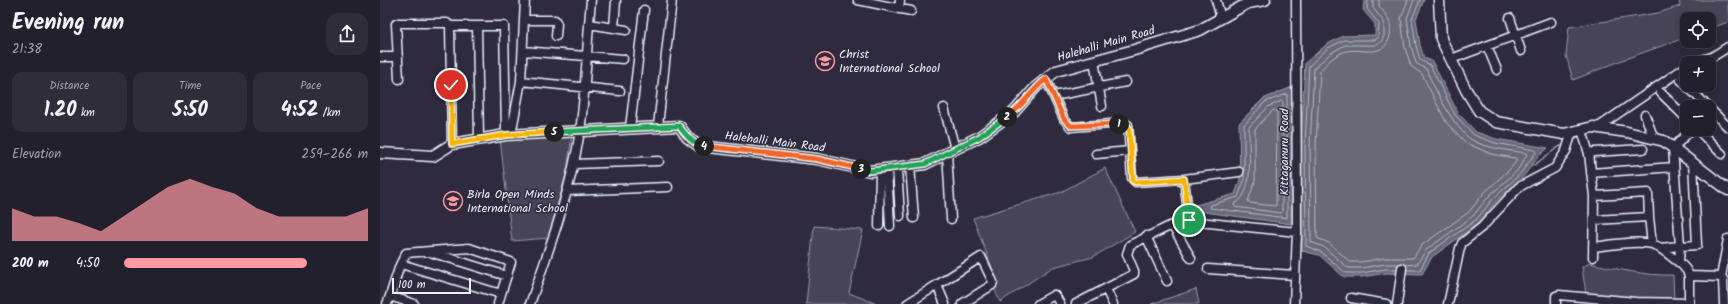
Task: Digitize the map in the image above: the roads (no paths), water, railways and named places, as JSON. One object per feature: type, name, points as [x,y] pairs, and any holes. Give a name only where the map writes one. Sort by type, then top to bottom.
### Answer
[{"type":"main road","name":"Halehalli Main Road","points":[[452,144],[508,135],[580,130],[679,126],[688,138],[699,146],[817,159],[870,171],[925,164],[979,137],[1014,112],[1036,87],[1056,71],[1200,30],[1247,2],[1265,0]]},
{"type":"main road","points":[[1439,0],[1441,39],[1466,90],[1479,111],[1496,122],[1564,134],[1597,128],[1627,132],[1664,141],[1728,190]]},
{"type":"main road","points":[[380,153],[433,156],[452,144]]},
{"type":"street","points":[[508,135],[521,81],[525,0]]},
{"type":"street","points":[[530,304],[567,191],[574,164],[580,130],[591,0]]},
{"type":"street","points":[[614,28],[616,0]]},
{"type":"street","points":[[658,126],[671,0]]},
{"type":"street","points":[[858,0],[899,4],[912,11]]},
{"type":"street","points":[[1216,0],[1221,18]]},
{"type":"street","name":"Kittaganuru Road","points":[[1294,304],[1296,232],[1296,0]]},
{"type":"street","points":[[630,128],[644,10]]},
{"type":"street","points":[[1510,18],[1521,52]]},
{"type":"street","points":[[524,20],[555,20],[557,24],[556,36]]},
{"type":"street","points":[[399,78],[396,24],[398,22],[447,23],[450,26],[504,26],[508,135]]},
{"type":"street","points":[[1451,59],[1551,22]]},
{"type":"street","points":[[589,24],[626,30]]},
{"type":"street","points":[[450,26],[452,144]]},
{"type":"street","points":[[477,26],[479,139]]},
{"type":"street","points":[[1487,46],[1497,70]]},
{"type":"street","points":[[1714,56],[1728,47]]},
{"type":"street","points":[[523,51],[623,59]]},
{"type":"street","points":[[380,57],[398,57]]},
{"type":"street","points":[[1094,61],[1102,106]]},
{"type":"street","points":[[1597,128],[1680,71]]},
{"type":"street","points":[[1046,79],[1064,119],[1071,126],[1126,124],[1129,128],[1132,178],[1136,182],[1184,179],[1239,172]]},
{"type":"street","points":[[521,81],[620,91]]},
{"type":"street","points":[[1054,96],[1126,82]]},
{"type":"street","points":[[1693,92],[1700,100]]},
{"type":"street","points":[[1661,93],[1680,112]]},
{"type":"street","points":[[944,108],[951,151],[951,219]]},
{"type":"street","points":[[1645,115],[1654,139]]},
{"type":"street","points":[[1716,115],[1728,126]]},
{"type":"street","points":[[1577,131],[1589,154],[1594,196],[1593,257]]},
{"type":"street","points":[[1448,304],[1462,244],[1482,227],[1519,187],[1555,168],[1577,131]]},
{"type":"street","points":[[1679,262],[1680,246],[1673,148],[1685,136]]},
{"type":"street","points":[[1704,136],[1722,154]]},
{"type":"street","points":[[1589,154],[1594,152],[1642,148]]},
{"type":"street","points":[[1096,154],[1130,151]]},
{"type":"street","points":[[574,164],[659,161]]},
{"type":"street","points":[[1660,248],[1697,245],[1693,162]]},
{"type":"street","points":[[910,166],[914,218]]},
{"type":"street","points":[[1591,173],[1674,167]]},
{"type":"street","points":[[897,168],[900,216]]},
{"type":"street","points":[[879,226],[883,169]]},
{"type":"street","points":[[883,169],[890,226]]},
{"type":"street","points":[[1184,179],[1189,220]]},
{"type":"street","points":[[567,191],[668,187]]},
{"type":"street","points":[[1594,196],[1648,193],[1652,244]]},
{"type":"street","points":[[1594,220],[1650,217]]},
{"type":"street","points":[[1076,304],[1134,274],[1127,251],[1130,245],[1146,236],[1172,225],[1189,220],[1296,232]]},
{"type":"street","points":[[1172,225],[1191,258]]},
{"type":"street","points":[[1146,236],[1166,280]]},
{"type":"street","points":[[1724,304],[1724,281],[1721,277],[1728,239]]},
{"type":"street","points":[[1556,304],[1557,295],[1610,302],[1689,304],[1688,270],[1660,248],[1652,244],[1635,243],[1593,247]]},
{"type":"street","points":[[387,304],[400,264],[406,253],[469,248],[511,261],[498,304]]},
{"type":"street","points":[[428,252],[507,276]]},
{"type":"street","points":[[907,304],[981,257],[993,282],[992,285],[975,301],[962,304]]},
{"type":"street","points":[[400,264],[501,294]]},
{"type":"street","points":[[1397,304],[1402,268]]},
{"type":"street","points":[[1208,269],[1295,275]]},
{"type":"street","points":[[1689,276],[1721,277]]},
{"type":"street","points":[[937,285],[945,304]]},
{"type":"street","points":[[1106,289],[1113,304]]},
{"type":"street","points":[[1038,304],[1054,295],[1060,304]]},
{"type":"street","points":[[390,296],[414,304]]},
{"type":"street","points":[[1351,300],[1386,304]]},
{"type":"water","points":[[1364,0],[1424,0],[1416,19],[1420,45],[1424,58],[1432,61],[1458,113],[1476,132],[1496,139],[1548,148],[1538,157],[1523,177],[1495,203],[1479,223],[1432,257],[1422,274],[1386,273],[1362,277],[1344,277],[1319,255],[1302,251],[1301,145],[1305,63],[1326,45],[1343,36],[1375,35],[1375,24],[1363,10]]},
{"type":"water","points":[[1292,87],[1291,224],[1197,211],[1196,205],[1235,194],[1240,180],[1239,123],[1263,99]]},
{"type":"waterway","points":[[1716,59],[1728,53]]},
{"type":"waterway","points":[[1661,90],[1677,79]]},
{"type":"waterway","points":[[1622,115],[1657,92]]},
{"type":"waterway","points":[[1572,141],[1582,136]]},
{"type":"waterway","points":[[1534,165],[1565,144]]},
{"type":"place","name":"Christ International School","points":[[825,61]]},
{"type":"place","name":"Birla Open Minds International School","points":[[453,201]]}]
